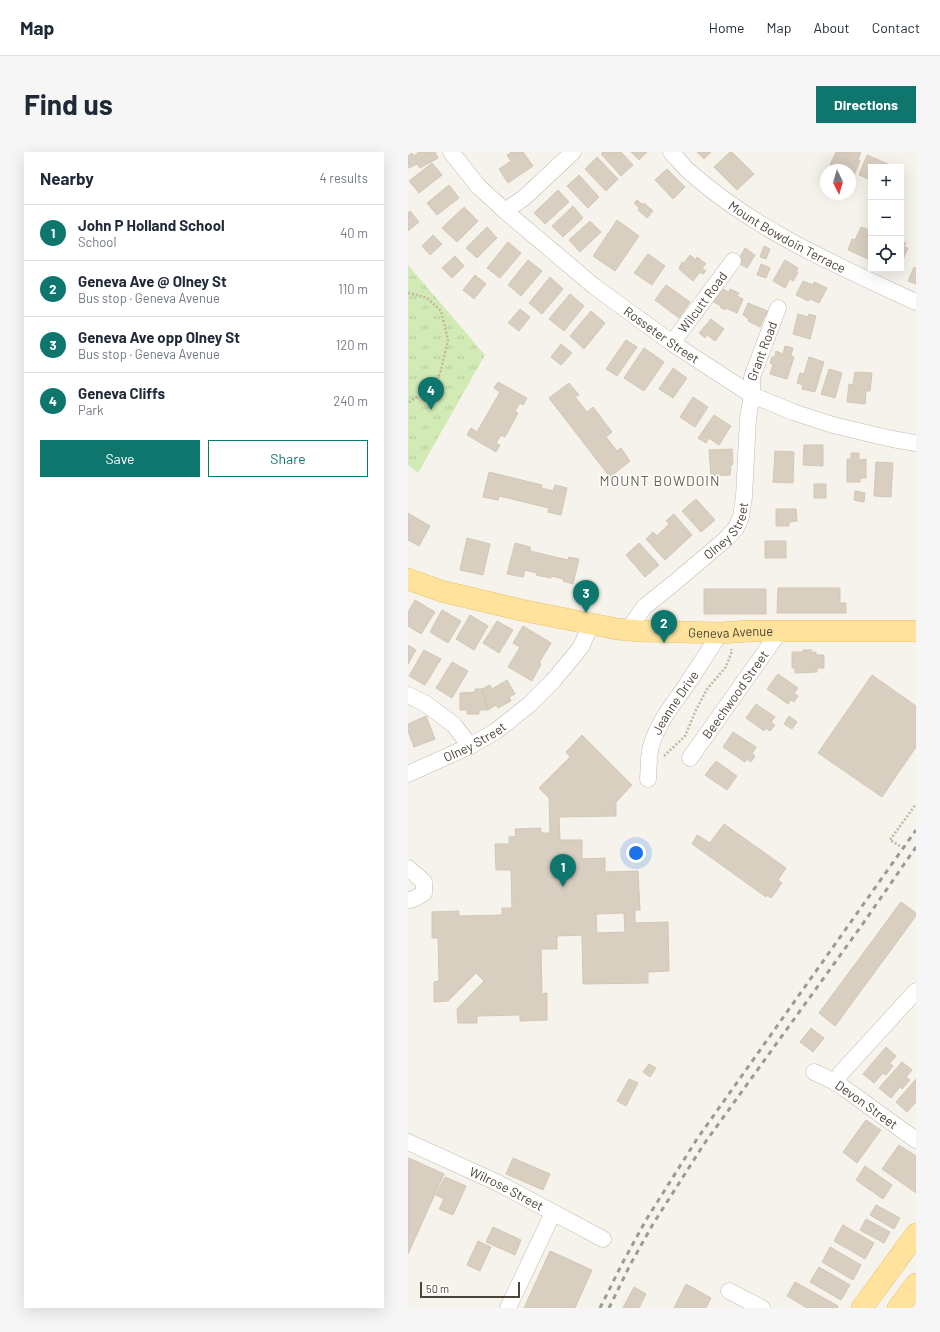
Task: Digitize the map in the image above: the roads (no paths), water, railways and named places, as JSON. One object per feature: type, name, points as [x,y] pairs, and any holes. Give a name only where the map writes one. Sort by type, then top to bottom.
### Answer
[{"type":"main road","name":"Geneva Avenue","points":[[408,579],[441,591],[521,610],[628,630],[726,640],[780,631],[916,631]]},
{"type":"main road","points":[[862,1308],[916,1234]]},
{"type":"main road","points":[[904,1306],[916,1284]]},
{"type":"street","name":"Rosseter Street","points":[[451,152],[478,186],[505,211],[595,287],[672,343],[752,395],[793,412],[833,425],[916,443]]},
{"type":"street","points":[[505,211],[525,197],[573,152]]},
{"type":"street","name":"Mount Bowdoin Terrace","points":[[671,152],[690,173],[726,202],[786,239],[832,264],[916,302]]},
{"type":"street","name":"Wilcutt Road","points":[[672,343],[734,261]]},
{"type":"street","name":"Grant Road","points":[[752,395],[752,377],[778,308]]},
{"type":"street","name":"Olney Street","points":[[628,630],[644,607],[726,539],[736,528],[741,517],[744,497],[748,418],[752,395]]},
{"type":"street","name":"Olney Street","points":[[408,774],[470,746],[496,731],[530,704],[581,648],[591,624]]},
{"type":"street","name":"Beechwood Street","points":[[690,758],[780,631]]},
{"type":"street","name":"Jeanne Drive","points":[[648,779],[649,759],[652,743],[658,730],[677,699],[726,640]]},
{"type":"street","points":[[408,695],[426,704],[454,725],[470,746]]},
{"type":"street","points":[[408,868],[424,882],[424,893],[414,899],[408,900]]},
{"type":"street","points":[[835,1082],[841,1073],[916,991]]},
{"type":"street","name":"Devon Street","points":[[814,1072],[835,1082],[916,1140]]},
{"type":"street","name":"Wilrose Street","points":[[408,1142],[496,1182],[603,1239]]},
{"type":"street","points":[[508,1308],[553,1213]]},
{"type":"street","points":[[729,1291],[762,1308]]},
{"type":"railway","points":[[600,1308],[646,1220],[697,1139],[916,830]]},
{"type":"railway","points":[[609,1308],[630,1265],[653,1224],[704,1144],[862,925],[916,847]]},
{"type":"place","name":"Geneva Cliffs","points":[[431,410]]},
{"type":"place","name":"Geneva Ave opp Olney St","points":[[586,613]]},
{"type":"place","name":"Geneva Ave @ Olney St","points":[[664,643]]},
{"type":"place","name":"John P Holland School","points":[[563,887]]},
{"type":"district","name":"MOUNT BOWDOIN","points":[[660,481]]}]
